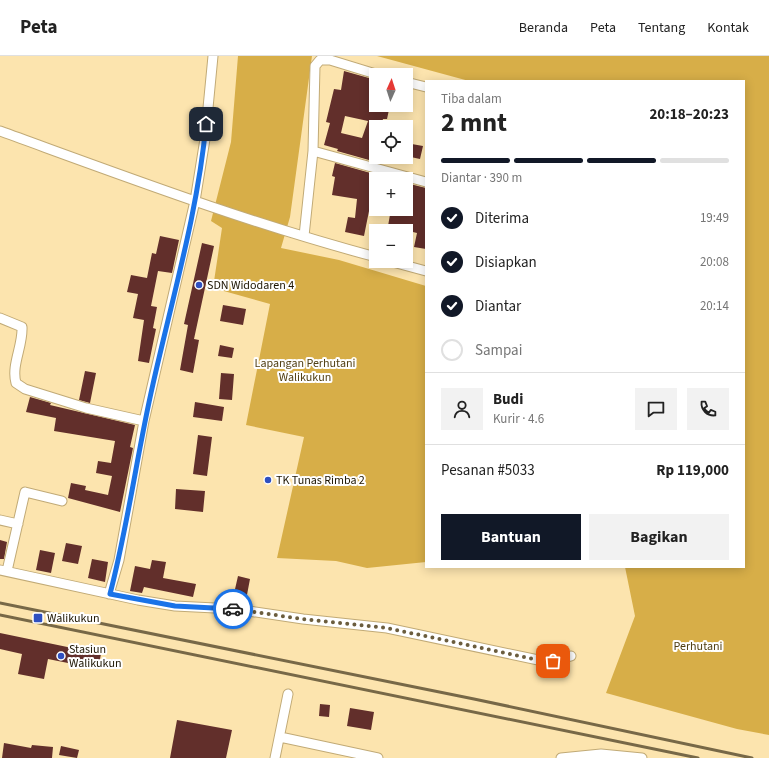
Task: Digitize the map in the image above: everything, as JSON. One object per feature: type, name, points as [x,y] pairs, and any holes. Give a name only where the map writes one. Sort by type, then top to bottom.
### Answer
[{"type":"street","points":[[110,594],[119,560],[144,421],[195,201],[205,139],[213,56]]},
{"type":"street","points":[[304,236],[313,151],[315,66],[320,60],[330,60],[369,72]]},
{"type":"street","points":[[413,84],[425,87]]},
{"type":"street","points":[[0,131],[195,201],[369,256]]},
{"type":"street","points":[[313,151],[425,182]]},
{"type":"street","points":[[413,267],[425,271]]},
{"type":"street","points":[[0,318],[22,327],[22,336],[14,376],[16,383],[25,389],[86,408],[144,421]]},
{"type":"street","points":[[62,501],[25,492],[18,524],[4,571],[110,594],[175,606],[235,609],[303,619],[387,628],[543,661],[553,661],[571,656]]},
{"type":"street","points":[[0,520],[18,524]]},
{"type":"street","points":[[275,758],[288,694]]},
{"type":"street","points":[[280,737],[378,758]]},
{"type":"street","points":[[561,758],[601,754],[642,758]]},
{"type":"green space","name":"Lapangan Perhutani Walikukun","points":[[238,56],[312,56],[290,217],[281,248],[339,260],[425,286],[425,562],[367,568],[336,561],[277,558],[304,437],[246,425],[270,304],[213,288],[222,228],[211,221],[231,142]]},
{"type":"green space","name":"Perhutani","points":[[377,56],[769,56],[769,735],[737,729],[606,693],[635,616],[625,568],[745,568],[745,80],[465,80]]},
{"type":"building","points":[[344,71],[369,78],[369,112],[388,112],[387,119],[369,120],[369,160],[337,151],[338,149],[324,145],[330,123],[326,122],[334,89],[341,90]],"holes":[[[345,116],[368,121],[362,138],[341,133]]]},
{"type":"building","points":[[413,144],[423,146],[420,159],[413,158]]},
{"type":"building","points":[[335,163],[369,173],[369,211],[364,236],[345,232],[348,217],[355,218],[357,199],[332,195],[335,177],[332,176]]},
{"type":"building","points":[[413,185],[425,188],[425,249],[414,247],[417,233],[413,232],[413,224],[388,224],[390,216],[413,216]]},
{"type":"building","points":[[160,236],[179,240],[172,273],[158,271],[151,306],[157,307],[153,328],[156,329],[149,363],[138,361],[144,320],[133,318],[138,294],[127,292],[131,275],[147,278],[152,253],[156,254]]},
{"type":"building","name":"SDN Widodaren 4","points":[[202,243],[214,246],[194,339],[199,340],[193,373],[180,370],[188,325],[184,324]]},
{"type":"building","points":[[223,305],[246,309],[243,325],[220,321]]},
{"type":"building","points":[[220,345],[234,348],[232,358],[218,356]]},
{"type":"building","points":[[85,371],[96,373],[90,403],[79,400]]},
{"type":"building","points":[[221,373],[234,374],[232,400],[219,399]]},
{"type":"building","points":[[30,397],[51,403],[50,405],[135,425],[130,447],[133,448],[120,512],[68,498],[71,483],[86,486],[85,490],[108,495],[112,476],[96,473],[98,461],[111,463],[115,441],[54,431],[56,418],[26,412]]},
{"type":"building","points":[[195,402],[224,407],[222,421],[193,417]]},
{"type":"building","points":[[198,435],[212,437],[207,476],[193,474]]},
{"type":"building","points":[[176,489],[205,491],[203,512],[175,509]]},
{"type":"building","points":[[0,540],[7,542],[4,559],[0,559]]},
{"type":"building","points":[[66,543],[82,546],[78,564],[62,561]]},
{"type":"building","points":[[40,550],[55,553],[51,573],[36,570]]},
{"type":"building","points":[[92,559],[108,562],[105,582],[88,578]]},
{"type":"building","points":[[152,560],[166,562],[163,578],[196,584],[193,597],[144,587],[142,593],[130,591],[135,566],[150,569]]},
{"type":"building","points":[[238,576],[250,579],[246,600],[233,598]]},
{"type":"building","name":"Stasiun Walikukun","points":[[0,633],[101,654],[98,669],[48,659],[44,679],[18,674],[22,654],[0,649]]},
{"type":"building","points":[[320,704],[330,705],[329,717],[319,716]]},
{"type":"building","points":[[350,708],[374,712],[371,730],[347,726]]},
{"type":"building","points":[[177,720],[232,730],[226,758],[170,758]]},
{"type":"building","points":[[4,743],[31,748],[32,745],[53,747],[52,758],[2,758]]},
{"type":"building","points":[[61,746],[79,750],[77,758],[59,755]]},
{"type":"railway","points":[[0,603],[474,699],[752,758]]},
{"type":"railway","points":[[0,615],[698,758]]},
{"type":"way so far","points":[[233,609],[303,619],[387,628],[475,648],[543,661],[553,661]]},
{"type":"place","name":"SDN Widodaren 4","points":[[199,285]]},
{"type":"place","name":"TK Tunas Rimba 2","points":[[268,480]]},
{"type":"place","name":"Walikukun","points":[[38,618]]},
{"type":"place","name":"Stasiun Walikukun","points":[[61,656]]},
{"type":"route","points":[[206,124],[195,201],[144,421],[119,560],[110,594],[175,606],[233,609]]}]
